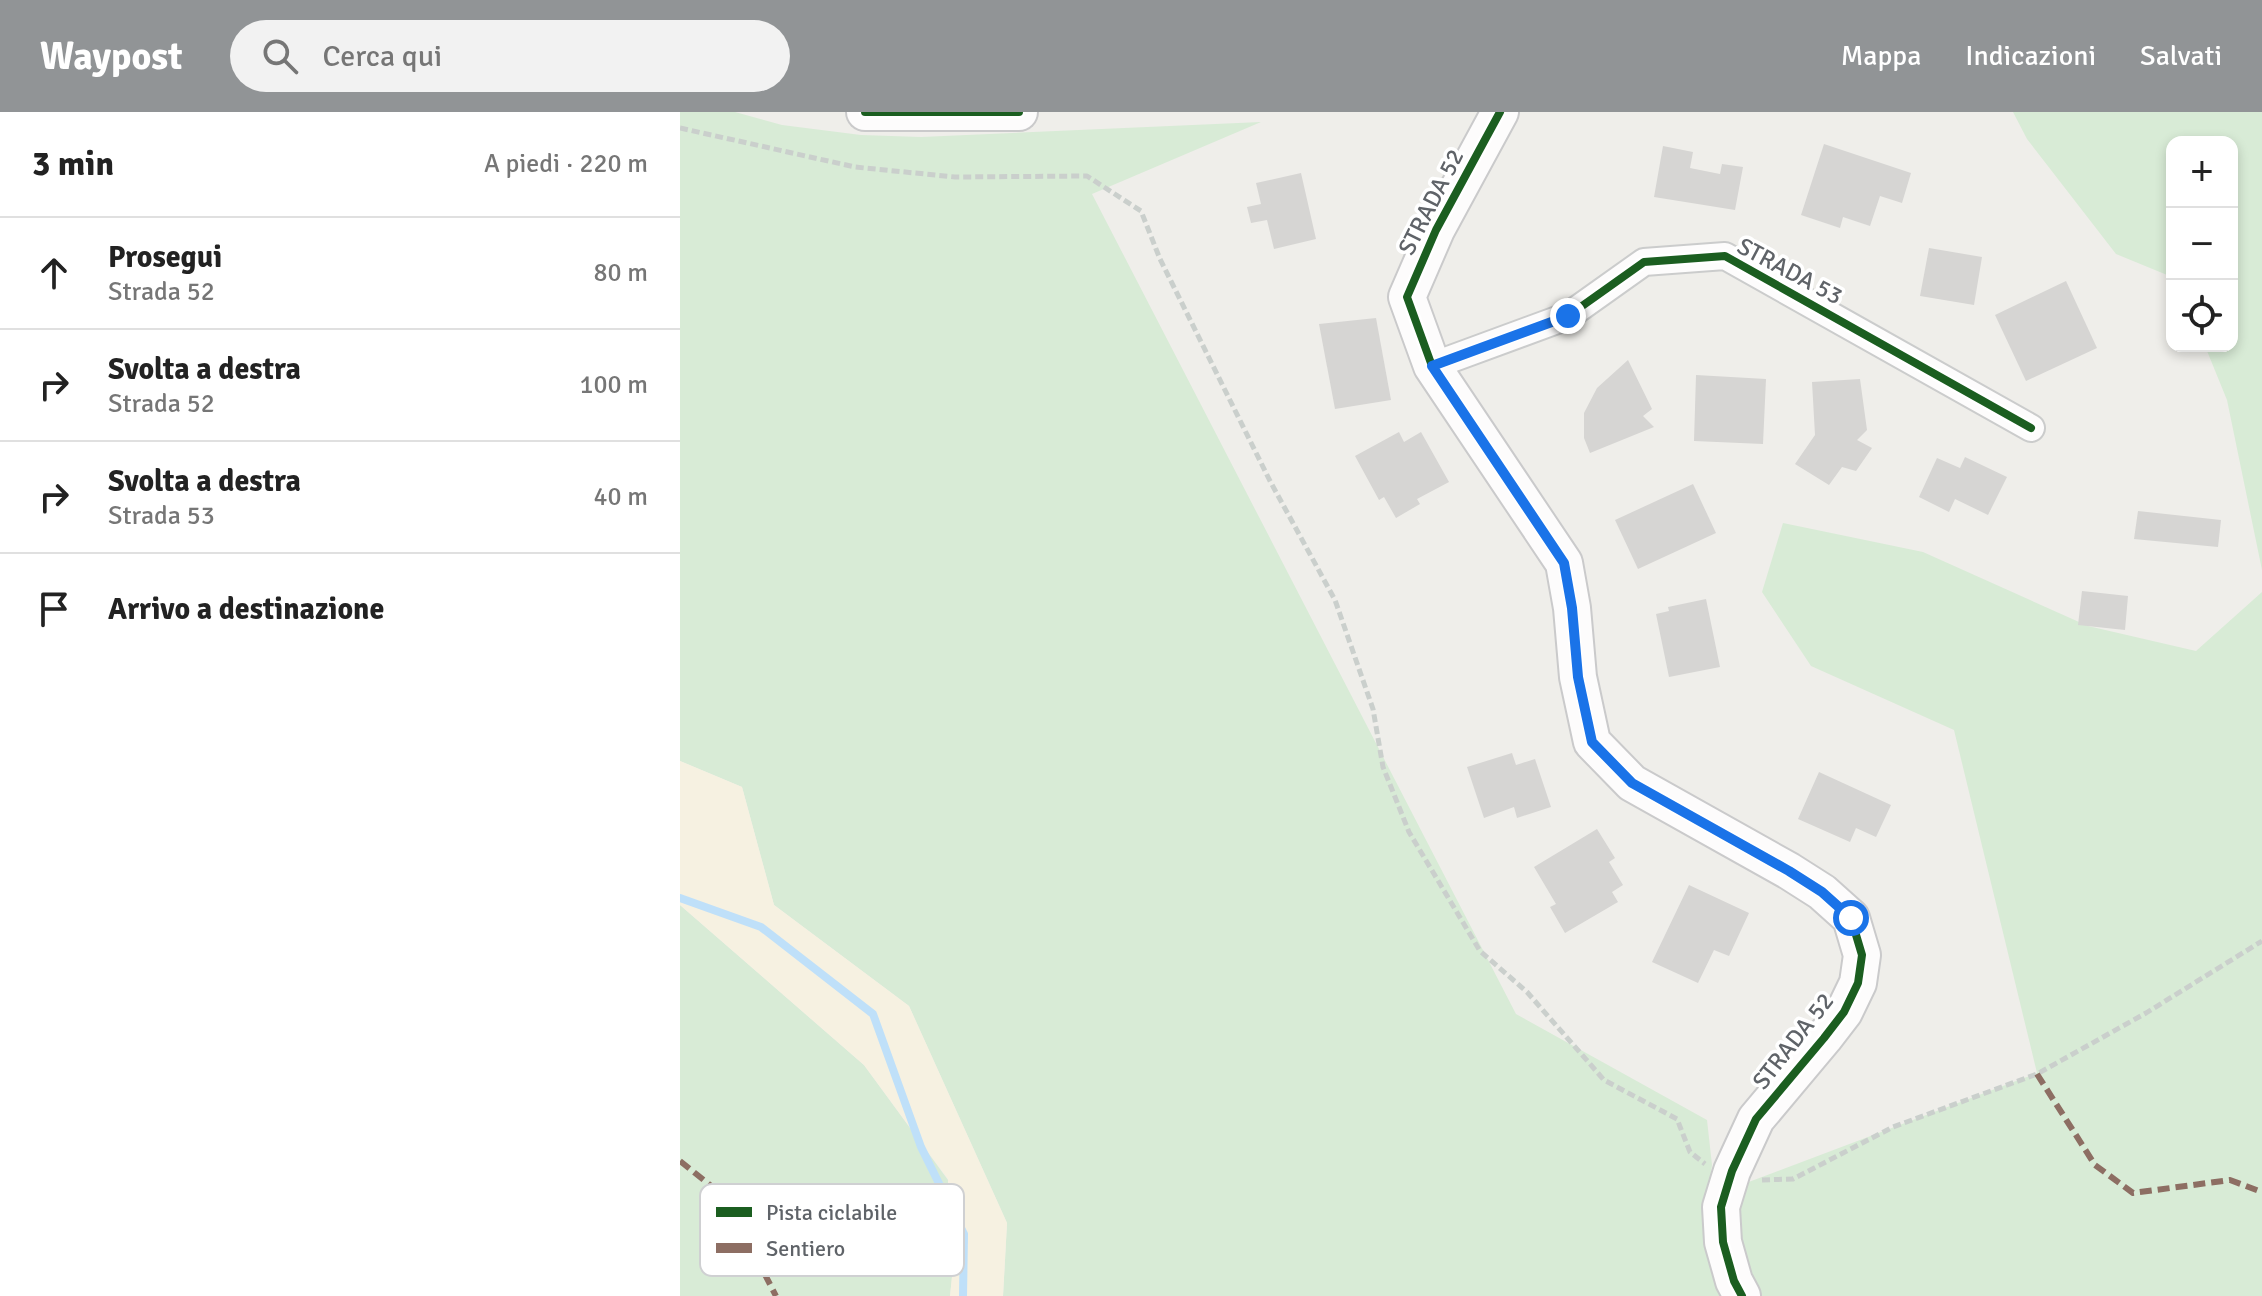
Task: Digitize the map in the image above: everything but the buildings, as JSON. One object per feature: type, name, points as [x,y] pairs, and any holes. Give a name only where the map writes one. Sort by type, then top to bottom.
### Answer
[{"type":"street","points":[[865,112],[1017,112]]},
{"type":"street","name":"STRADA 52","points":[[1500,112],[1436,230],[1407,297],[1432,366],[1564,563],[1572,608],[1578,677],[1592,742],[1632,783],[1822,892],[1851,918],[1862,955],[1858,983],[1844,1012],[1756,1119],[1729,1181],[1721,1207],[1723,1242],[1738,1289]]},
{"type":"street","name":"STRADA 53","points":[[1432,366],[1568,316],[1644,262],[1725,256],[2031,428]]},
{"type":"path","points":[[680,128],[855,167],[955,177],[1087,176],[1141,211],[1160,259],[1270,481],[1335,600],[1373,709],[1383,767],[1409,832],[1480,951],[1527,992],[1604,1080],[1677,1119],[1690,1152],[1729,1181],[1793,1179],[1893,1127],[2037,1074],[2146,1013],[2262,941]]},
{"type":"green space","points":[[680,112],[735,112],[782,125],[861,135],[921,137],[1261,122],[1092,194],[1516,1014],[1707,1120],[1712,1165],[1707,1205],[1726,1296],[1003,1296],[1007,1223],[909,1006],[774,905],[742,787],[680,761]]},
{"type":"green space","points":[[2013,112],[2262,112],[2262,570],[2227,400],[2207,352],[2238,352],[2238,136],[2166,136],[2166,275],[2116,254],[2027,139]]},
{"type":"green space","points":[[1783,523],[1923,552],[2088,626],[2196,651],[2262,592],[2262,1296],[1759,1296],[1739,1235],[1739,1211],[1746,1183],[2037,1073],[1954,730],[1811,666],[1762,592]]},
{"type":"green space","points":[[680,905],[864,1065],[948,1180],[948,1184],[700,1184],[700,1276],[952,1277],[950,1296],[680,1296]]},
{"type":"sand","points":[[680,761],[742,787],[774,905],[909,1006],[1007,1223],[1003,1296],[950,1296],[952,1276],[964,1276],[964,1184],[948,1184],[948,1179],[864,1065],[680,905]]},
{"type":"waterway","points":[[680,898],[761,927],[873,1014],[921,1147],[939,1184]]},
{"type":"waterway","points":[[963,1276],[963,1296]]},
{"type":"marked path","points":[[2037,1074],[2095,1165],[2133,1193],[2230,1180],[2262,1192]]},
{"type":"marked path","points":[[680,1161],[709,1184]]},
{"type":"marked path","points":[[766,1276],[776,1296]]},
{"type":"cycle path","points":[[865,112],[1019,112]]},
{"type":"cycle path","points":[[1500,112],[1436,230],[1407,297],[1432,366],[1564,563],[1572,608],[1578,677],[1592,742],[1632,783],[1822,892],[1851,918],[1862,955],[1858,983],[1844,1012],[1756,1119],[1732,1171],[1721,1207],[1723,1242],[1734,1281],[1742,1296]]},
{"type":"cycle path","points":[[1432,366],[1568,316],[1644,262],[1725,256],[2031,428]]},
{"type":"route","points":[[1568,316],[1432,366],[1564,563],[1572,608],[1578,677],[1592,742],[1632,783],[1789,871],[1822,892],[1851,918]]}]
